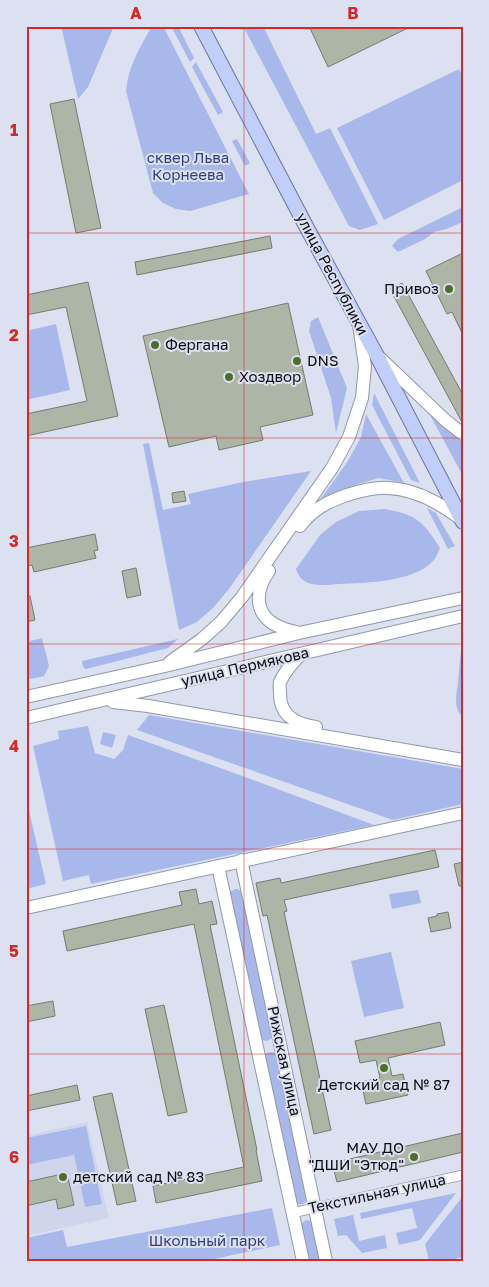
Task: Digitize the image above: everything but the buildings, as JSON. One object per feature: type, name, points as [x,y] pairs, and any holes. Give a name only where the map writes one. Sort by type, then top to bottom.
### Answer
[{"type":"main road","name":"улица Республики","points":[[201,26],[376,354],[462,520]]},
{"type":"main road","points":[[165,666],[202,639],[221,622],[242,598],[332,468],[349,437],[362,398],[366,366],[358,322]]},
{"type":"main road","points":[[376,354],[445,420],[463,434]]},
{"type":"main road","points":[[299,633],[279,626],[268,618],[261,610],[258,600],[260,589],[266,576],[292,536],[308,516],[319,508],[333,500],[359,492],[388,488],[413,492],[443,506],[462,520]]},
{"type":"main road","name":"улица Пермякова","points":[[26,696],[165,666],[299,633],[463,598]]},
{"type":"main road","name":"улица Пермякова","points":[[26,718],[463,616]]},
{"type":"main road","points":[[301,654],[288,667],[280,684],[280,704],[291,720],[308,726],[463,752]]},
{"type":"main road","points":[[103,700],[158,707],[463,760]]},
{"type":"main road","points":[[26,908],[463,813]]},
{"type":"main road","name":"Рижская улица","points":[[241,860],[326,1261]]},
{"type":"main road","name":"Рижская улица","points":[[218,866],[303,1261]]},
{"type":"street","name":"Текстильная улица","points":[[292,1212],[463,1175]]},
{"type":"shaded area","name":"детский сад № 83","points":[[87,1122],[109,1218],[26,1236],[26,1136]]},
{"type":"green space","points":[[61,26],[114,26],[88,87],[78,99]]},
{"type":"green space","name":"сквер Льва Корнеева","points":[[152,26],[163,26],[249,194],[190,211],[176,209],[163,203],[153,193],[126,91],[132,65]]},
{"type":"green space","points":[[171,26],[178,26],[194,58],[190,62]]},
{"type":"green space","points":[[243,26],[263,26],[316,134],[330,128],[378,224],[360,230],[349,226]]},
{"type":"green space","points":[[196,62],[223,112],[218,115],[192,67]]},
{"type":"green space","points":[[459,69],[463,77],[463,180],[384,220],[337,128]]},
{"type":"green space","points":[[237,139],[250,163],[245,166],[232,141]]},
{"type":"green space","points":[[463,207],[463,222],[434,232],[425,239],[398,252],[392,246],[398,239]]},
{"type":"green space","points":[[318,317],[347,388],[336,433],[331,398],[309,331],[311,321]]},
{"type":"green space","points":[[56,324],[70,390],[26,400],[26,331]]},
{"type":"green space","points":[[374,393],[420,483],[411,480],[372,405]]},
{"type":"green space","points":[[366,414],[404,483],[379,478],[358,484],[320,500],[348,461],[361,437]]},
{"type":"green space","points":[[430,415],[463,441],[463,476]]},
{"type":"green space","points":[[149,443],[163,510],[191,504],[188,494],[243,482],[311,471],[229,589],[213,608],[197,622],[179,630],[143,444]]},
{"type":"green space","points":[[427,508],[436,513],[455,546],[448,549]]},
{"type":"green space","points":[[385,509],[412,517],[429,531],[440,548],[436,557],[429,565],[404,577],[371,582],[319,585],[308,583],[300,577],[296,569],[320,535],[336,522],[359,511]]},
{"type":"green space","points":[[42,638],[49,666],[44,676],[31,679],[26,676],[26,642]]},
{"type":"green space","points":[[178,639],[168,648],[86,669],[83,667],[82,661]]},
{"type":"green space","points":[[463,649],[463,717],[457,709],[456,700],[461,650]]},
{"type":"green space","points":[[149,715],[463,769],[463,804],[393,820],[137,730]]},
{"type":"green space","points":[[88,726],[95,753],[114,759],[123,750],[128,735],[374,825],[91,884],[89,875],[63,881],[33,746],[59,739],[58,731]]},
{"type":"green space","points":[[103,732],[116,735],[112,748],[100,744]]},
{"type":"green space","points":[[26,798],[46,884],[26,889]]},
{"type":"green space","points":[[235,889],[242,892],[273,1036],[267,1041],[260,1038],[229,894]]},
{"type":"green space","points":[[418,890],[421,903],[392,909],[389,894]]},
{"type":"green space","points":[[391,952],[404,1008],[364,1017],[351,961]]},
{"type":"green space","points":[[270,1052],[277,1055],[308,1199],[302,1204],[295,1202],[264,1057]]},
{"type":"green space","points":[[86,1126],[102,1204],[85,1207],[74,1155],[26,1165],[26,1138]]},
{"type":"green space","points":[[456,1193],[420,1240],[399,1245],[396,1233],[417,1228],[412,1208],[361,1219],[360,1213]]},
{"type":"green space","points":[[463,1196],[463,1257],[446,1261],[429,1261],[425,1244]]},
{"type":"green space","name":"Школьный парк","points":[[272,1208],[280,1245],[205,1261],[26,1261],[26,1238],[63,1230],[67,1247]]},
{"type":"green space","points":[[353,1215],[359,1241],[385,1235],[387,1248],[362,1253],[346,1235],[338,1236],[334,1219]]},
{"type":"green space","points":[[306,1220],[311,1221],[322,1261],[307,1261],[301,1225]]},
{"type":"place","name":"Привоз","points":[[449,289]]},
{"type":"place","name":"Фергана","points":[[155,345]]},
{"type":"place","name":"DNS","points":[[297,361]]},
{"type":"place","name":"Хоздвор","points":[[229,377]]},
{"type":"place","name":"Детский сад № 87","points":[[384,1068]]},
{"type":"place","name":"МАУ ДО \"ДШИ \"Этюд\"","points":[[414,1157]]},
{"type":"place","name":"детский сад № 83","points":[[63,1177]]}]
